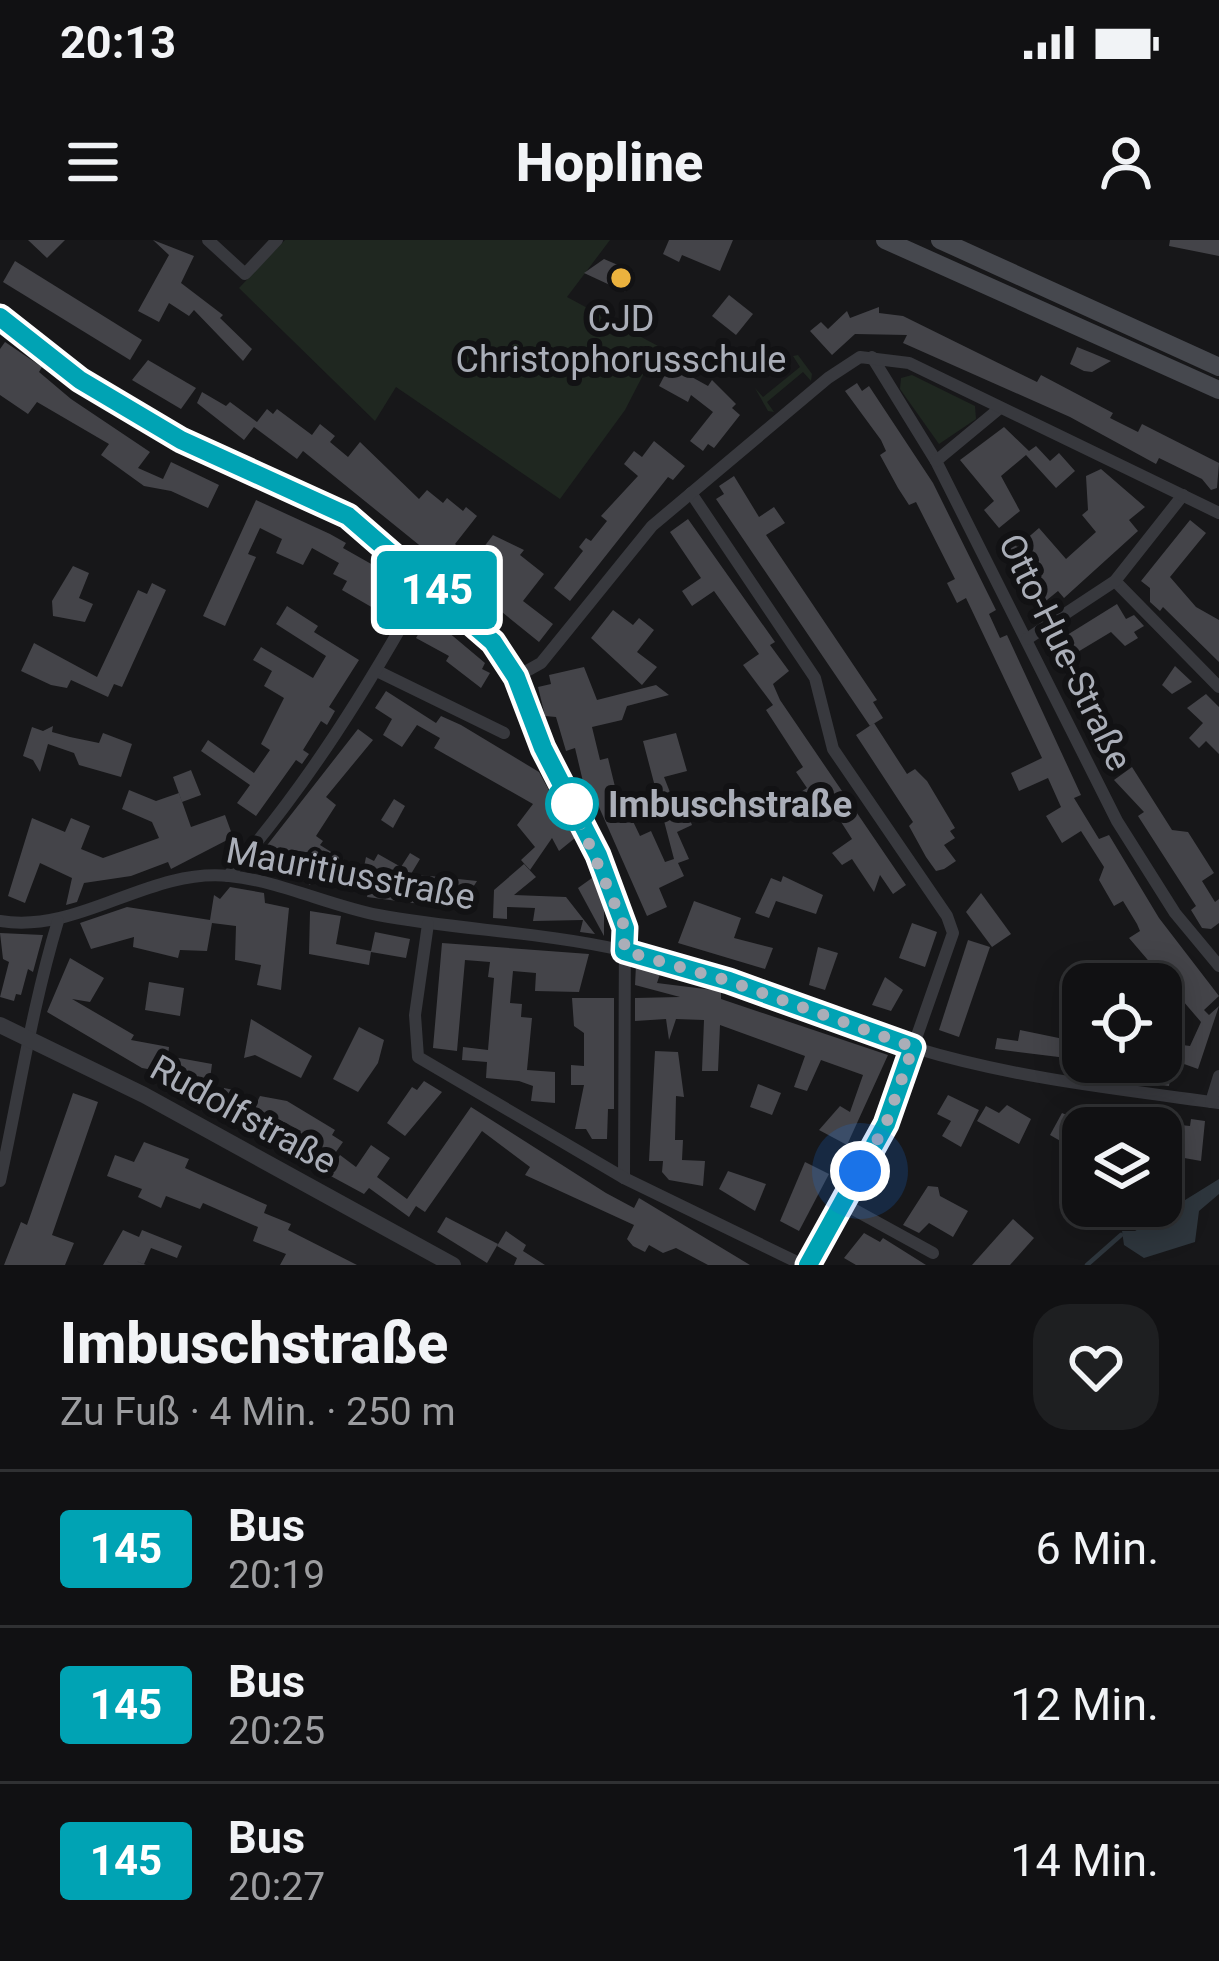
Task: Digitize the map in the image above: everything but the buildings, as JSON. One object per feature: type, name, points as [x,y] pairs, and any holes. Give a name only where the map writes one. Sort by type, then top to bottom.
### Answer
[{"type":"main road","points":[[885,240],[1219,390]]},
{"type":"main road","points":[[940,240],[1219,367]]},
{"type":"street","points":[[208,240],[245,274],[277,240]]},
{"type":"street","points":[[0,317],[80,380],[181,440],[348,516],[493,642],[516,677],[543,748],[598,855],[625,928],[624,1178]]},
{"type":"street","points":[[516,677],[541,663],[640,539],[853,359],[872,356],[909,363],[1219,513]]},
{"type":"street","name":"Otto-Hue-Straße","points":[[872,356],[936,461],[1117,821],[1175,913],[1219,966]]},
{"type":"street","points":[[936,461],[1000,408]]},
{"type":"street","points":[[428,924],[416,1015],[418,1057],[624,1178],[806,1265],[886,1124],[950,943],[951,923],[832,749],[815,678],[691,494]]},
{"type":"street","points":[[1027,639],[1115,581],[1183,495]]},
{"type":"street","points":[[228,876],[259,841],[377,671],[428,581]]},
{"type":"street","points":[[1115,581],[1219,686]]},
{"type":"street","points":[[377,671],[503,733]]},
{"type":"street","points":[[467,712],[490,706]]},
{"type":"street","name":"Mauritiusstraße","points":[[0,921],[58,921],[166,882],[228,876],[324,904],[428,924],[533,932],[624,951],[729,981],[913,1047],[1042,1079],[1215,1102]]},
{"type":"street","points":[[0,1181],[28,1036],[58,921]]},
{"type":"street","name":"Rudolfstraße","points":[[0,1025],[454,1265]]},
{"type":"street","points":[[1215,1102],[1219,1076]]},
{"type":"street","points":[[842,1203],[933,1253]]},
{"type":"shaded area","points":[[285,240],[610,240],[567,297],[658,346],[625,410],[560,499],[396,387],[375,421],[239,288]]},
{"type":"shaded area","points":[[798,355],[812,374],[811,381],[803,372],[767,402],[774,412],[768,411],[755,388],[763,397],[800,367],[793,356]]},
{"type":"shaded area","points":[[912,375],[975,406],[976,419],[939,444],[900,389],[901,378]]},
{"type":"shaded area","points":[[1219,1179],[1219,1194],[1199,1211],[1195,1242],[1144,1258],[1124,1245],[1122,1231],[1182,1227],[1182,1202]]},
{"type":"waterway","points":[[1087,1265],[1121,1235]]},
{"type":"bus line","name":"145","points":[[0,317],[80,380],[181,440],[348,516],[493,642],[516,677],[543,748],[598,855],[625,928],[624,951],[729,981],[913,1047],[886,1124],[808,1265]]},
{"type":"place","name":"CJD Christophorusschule","points":[[621,278]]},
{"type":"place","name":"Imbuschstraße","points":[[572,804]]},
{"type":"route","points":[[572,804],[598,855],[625,928],[624,951],[729,981],[913,1047],[886,1124],[860,1171]]}]
